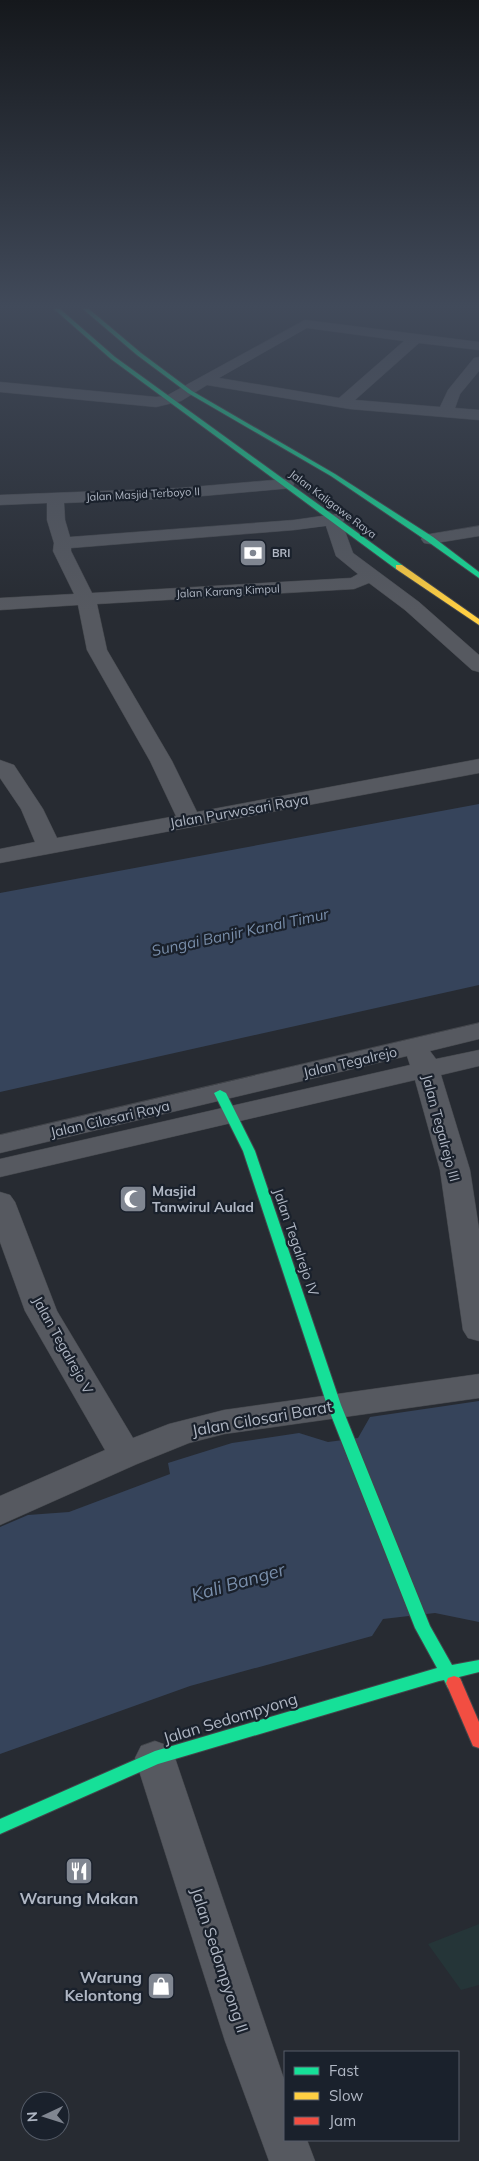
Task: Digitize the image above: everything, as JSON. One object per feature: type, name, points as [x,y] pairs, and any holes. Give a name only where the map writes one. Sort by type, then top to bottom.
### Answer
[{"type":"main road","name":"Jalan Kaligawe Raya","points":[[184,410],[479,623]]},
{"type":"main road","name":"Jalan Kaligawe Raya","points":[[221,410],[333,475],[430,539],[479,576]]},
{"type":"main road","name":"Jalan Tegalrejo IV","points":[[226,1103],[249,1151],[334,1405],[423,1628],[449,1671],[479,1740]]},
{"type":"main road","name":"Jalan Sedompyong","points":[[0,1827],[155,1758],[271,1722],[449,1671],[479,1666]]},
{"type":"street","points":[[415,410],[479,415]]},
{"type":"street","name":"Jalan Masjid Terboyo II","points":[[0,500],[180,493],[286,484]]},
{"type":"street","points":[[55,499],[57,526],[63,543],[62,551],[86,599],[97,650],[161,761],[189,820]]},
{"type":"street","points":[[63,543],[294,525],[335,520],[344,556],[412,606],[479,666]]},
{"type":"street","points":[[430,539],[479,531]]},
{"type":"street","name":"Jalan Karang Kimpul","points":[[0,604],[354,583],[369,576]]},
{"type":"street","name":"Jalan Purwosari Raya","points":[[0,856],[479,766]]},
{"type":"street","points":[[0,767],[6,770],[32,809],[49,846],[42,847]]},
{"type":"street","name":"Jalan Tegalrejo","points":[[420,1058],[479,1031]]},
{"type":"street","points":[[0,1168],[226,1103],[310,1097],[420,1058],[479,1058]]},
{"type":"street","name":"Jalan Tegalrejo III","points":[[420,1058],[455,1170],[479,1330]]},
{"type":"street","name":"Jalan Cilosari Raya","points":[[0,1144],[226,1103]]},
{"type":"street","name":"Jalan Tegalrejo V","points":[[0,1202],[41,1311],[125,1455]]},
{"type":"street","name":"Jalan Cilosari Barat","points":[[0,1511],[125,1455],[181,1433],[224,1422],[479,1386]]},
{"type":"street","name":"Jalan Sedompyong II","points":[[155,1758],[247,2041],[284,2140]]},
{"type":"street","name":"Jalan Sedompyong II","points":[[284,2141],[292,2161]]},
{"type":"shaded area","points":[[479,1924],[479,1985],[461,1990],[428,1944]]},
{"type":"water","name":"Sungai Banjir Kanal Timur","points":[[479,804],[479,985],[0,1092],[0,893]]},
{"type":"water","name":"Kali Banger","points":[[479,1401],[479,1622],[435,1613],[383,1619],[372,1636],[190,1686],[0,1754],[0,1527],[28,1515],[69,1512],[170,1474],[168,1463],[232,1443],[299,1433],[328,1442],[358,1438],[370,1417]]},
{"type":"traffic: fast","points":[[184,410],[399,567]]},
{"type":"traffic: fast","points":[[221,410],[333,475],[430,539],[479,576]]},
{"type":"traffic: fast","points":[[220,1093],[249,1151],[334,1405],[423,1628],[454,1683]]},
{"type":"traffic: fast","points":[[0,1827],[155,1758],[439,1674],[479,1666]]},
{"type":"traffic: slow","points":[[399,567],[479,623]]},
{"type":"traffic: jam","points":[[454,1683],[479,1741]]},
{"type":"place","name":"BRI","points":[[253,553]]},
{"type":"place","name":"Masjid Tanwirul Aulad","points":[[133,1199]]},
{"type":"place","name":"Warung Makan","points":[[79,1871]]},
{"type":"place","name":"Warung Kelontong","points":[[161,1986]]}]
